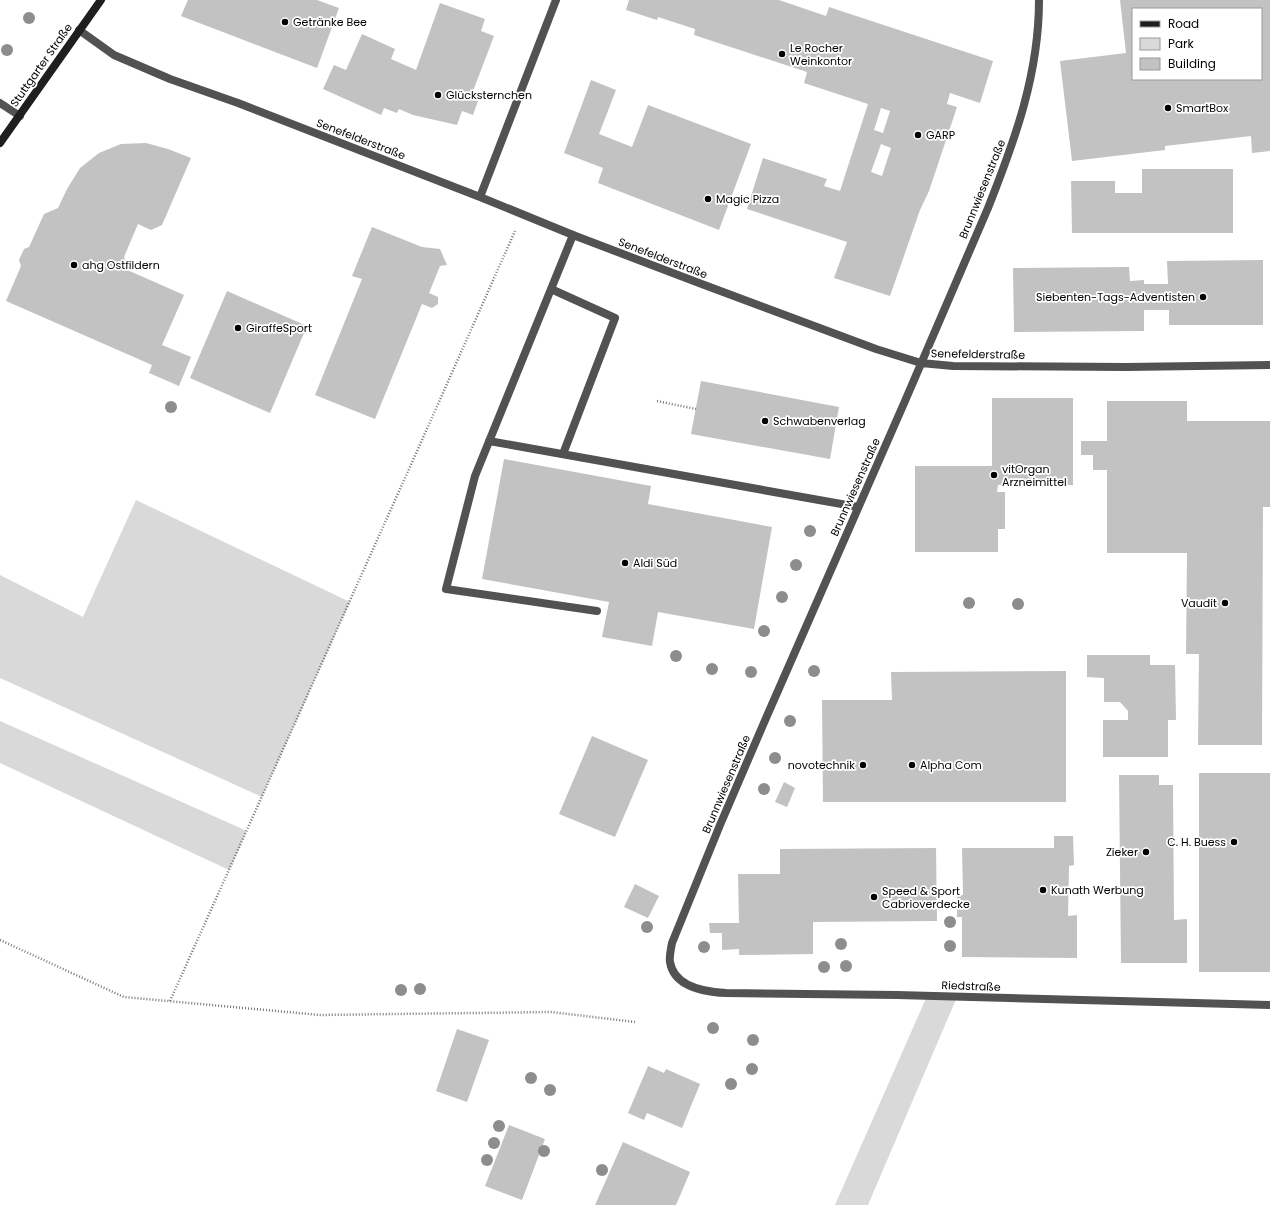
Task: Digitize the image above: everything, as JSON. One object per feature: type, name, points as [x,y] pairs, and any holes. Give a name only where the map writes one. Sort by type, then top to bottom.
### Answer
[{"type":"main road","name":"Stuttgarter Straße","points":[[0,144],[100,0]]},
{"type":"street","points":[[480,197],[556,0]]},
{"type":"street","name":"Brunnwiesenstraße","points":[[676,974],[671,968],[670,961],[672,943],[723,818],[905,401],[988,208],[1011,150],[1035,59],[1039,0]]},
{"type":"street","name":"Senefelderstraße","points":[[79,30],[114,55],[170,79],[238,102],[573,235],[876,349],[921,363],[953,366],[1126,367],[1270,365]]},
{"type":"street","points":[[0,103],[20,116]]},
{"type":"street","points":[[573,235],[475,476],[446,589],[597,611]]},
{"type":"street","points":[[551,290],[615,318],[563,454]]},
{"type":"street","points":[[489,441],[858,507]]},
{"type":"street","name":"Riedstraße","points":[[676,974],[690,986],[700,990],[726,993],[898,995],[1270,1005]]},
{"type":"path","points":[[170,1001],[522,215]]},
{"type":"path","points":[[657,401],[696,409]]},
{"type":"path","points":[[0,940],[124,997],[320,1015],[551,1012],[635,1022]]},
{"type":"green space","points":[[136,500],[350,602],[262,797],[0,678],[0,575],[83,617]]},
{"type":"green space","points":[[0,721],[247,831],[229,870],[0,763]]},
{"type":"green space","points":[[927,996],[957,997],[868,1205],[835,1205]]},
{"type":"building","name":"Getränke Bee","points":[[188,0],[317,0],[339,8],[317,68],[181,16]]},
{"type":"building","points":[[629,0],[779,0],[826,16],[829,7],[993,61],[980,103],[950,93],[947,104],[957,107],[929,191],[920,210],[890,296],[834,278],[847,242],[747,209],[763,158],[827,179],[824,186],[840,191],[868,104],[804,83],[807,72],[694,35],[695,29],[658,17],[657,20],[626,10]],"holes":[[[881,108],[890,111],[883,133],[874,130]],[[881,144],[891,148],[882,176],[871,172]]]},
{"type":"building","name":"SmartBox","points":[[1120,0],[1270,0],[1270,151],[1252,153],[1251,136],[1165,146],[1165,150],[1072,161],[1060,61],[1126,53]]},
{"type":"building","points":[[440,3],[485,19],[481,31],[494,36],[469,98],[478,101],[473,115],[462,111],[457,125],[413,115],[399,109],[397,113],[384,108],[381,115],[323,89],[334,65],[346,70],[362,34],[395,49],[391,59],[416,70]]},
{"type":"building","points":[[591,80],[616,90],[599,134],[632,147],[648,105],[751,144],[719,230],[598,183],[603,168],[564,153]]},
{"type":"building","name":"ahg Ostfildern","points":[[146,143],[168,149],[191,158],[162,225],[151,230],[138,224],[124,257],[127,264],[125,269],[184,295],[162,345],[191,357],[179,386],[149,373],[152,365],[6,301],[21,266],[19,260],[24,249],[29,247],[44,214],[58,208],[67,189],[80,168],[99,153],[121,144]]},
{"type":"building","points":[[1142,169],[1233,169],[1233,233],[1072,233],[1071,181],[1115,181],[1115,193],[1142,193]]},
{"type":"building","points":[[372,227],[422,247],[440,249],[447,265],[440,266],[429,293],[438,297],[438,304],[432,308],[422,304],[375,419],[315,395],[362,279],[352,276]]},
{"type":"building","points":[[1263,260],[1263,325],[1169,325],[1169,310],[1144,310],[1144,331],[1014,332],[1013,268],[1129,267],[1130,281],[1144,280],[1144,284],[1168,284],[1167,261]]},
{"type":"building","points":[[227,291],[307,326],[270,413],[190,378]]},
{"type":"building","name":"Schwabenverlag","points":[[701,381],[839,407],[830,459],[691,434]]},
{"type":"building","name":"vitOrgan Arzneimittel","points":[[992,398],[1073,398],[1073,485],[998,485],[997,492],[1005,492],[1005,529],[998,529],[998,552],[915,552],[915,466],[992,466]]},
{"type":"building","name":"Vaudit","points":[[1107,401],[1187,401],[1187,421],[1270,421],[1270,507],[1263,507],[1262,745],[1198,745],[1199,654],[1186,654],[1187,553],[1107,553],[1107,470],[1093,470],[1093,455],[1081,455],[1081,441],[1107,441]]},
{"type":"building","name":"Aldi Süd","points":[[504,459],[651,486],[648,504],[772,527],[754,629],[658,612],[652,646],[602,637],[609,602],[482,579]]},
{"type":"building","points":[[1087,655],[1150,655],[1150,665],[1175,665],[1176,720],[1168,720],[1168,757],[1103,757],[1103,720],[1128,720],[1128,711],[1120,702],[1104,702],[1104,678],[1087,677]]},
{"type":"building","points":[[1066,671],[1066,802],[823,802],[822,700],[892,700],[891,672]]},
{"type":"building","points":[[592,736],[648,760],[615,837],[559,814]]},
{"type":"building","name":"C. H. Buess","points":[[1199,773],[1270,773],[1270,972],[1199,972]]},
{"type":"building","name":"Zieker","points":[[1119,775],[1159,775],[1159,785],[1173,785],[1174,920],[1187,919],[1187,963],[1121,963]]},
{"type":"building","points":[[784,782],[795,788],[787,807],[775,802]]},
{"type":"building","points":[[1054,836],[1073,836],[1074,865],[1069,866],[1068,916],[1077,915],[1077,958],[962,957],[962,917],[957,917],[957,895],[963,895],[962,848],[1054,848]]},
{"type":"building","points":[[936,848],[937,921],[813,922],[813,954],[739,955],[739,949],[722,950],[722,933],[710,933],[709,923],[739,923],[738,874],[780,874],[780,849]]},
{"type":"building","points":[[635,884],[659,896],[648,918],[624,907]]},
{"type":"building","points":[[457,1029],[489,1040],[467,1102],[436,1091]]},
{"type":"building","points":[[648,1066],[664,1073],[666,1069],[700,1084],[682,1128],[647,1113],[644,1120],[628,1113]]},
{"type":"building","points":[[509,1125],[545,1139],[522,1200],[485,1186]]},
{"type":"building","points":[[623,1142],[690,1172],[676,1205],[595,1205]]},
{"type":"place","name":"Getränke Bee","points":[[285,22]]},
{"type":"place","name":"Le Rocher Weinkontor","points":[[782,54]]},
{"type":"place","name":"Glücksternchen","points":[[438,95]]},
{"type":"place","name":"SmartBox","points":[[1168,108]]},
{"type":"place","name":"GARP","points":[[918,135]]},
{"type":"place","name":"Magic Pizza","points":[[708,199]]},
{"type":"place","name":"ahg Ostfildern","points":[[74,265]]},
{"type":"place","name":"Siebenten-Tags-Adventisten","points":[[1203,297]]},
{"type":"place","name":"GiraffeSport","points":[[238,328]]},
{"type":"place","name":"Schwabenverlag","points":[[765,421]]},
{"type":"place","name":"vitOrgan Arzneimittel","points":[[994,475]]},
{"type":"place","name":"Aldi Süd","points":[[625,563]]},
{"type":"place","name":"Vaudit","points":[[1225,603]]},
{"type":"place","name":"novotechnik","points":[[863,765]]},
{"type":"place","name":"Alpha Com","points":[[912,765]]},
{"type":"place","name":"C. H. Buess","points":[[1234,842]]},
{"type":"place","name":"Zieker","points":[[1146,852]]},
{"type":"place","name":"Kunath Werbung","points":[[1043,890]]},
{"type":"place","name":"Speed & Sport Cabrioverdecke","points":[[874,897]]}]
